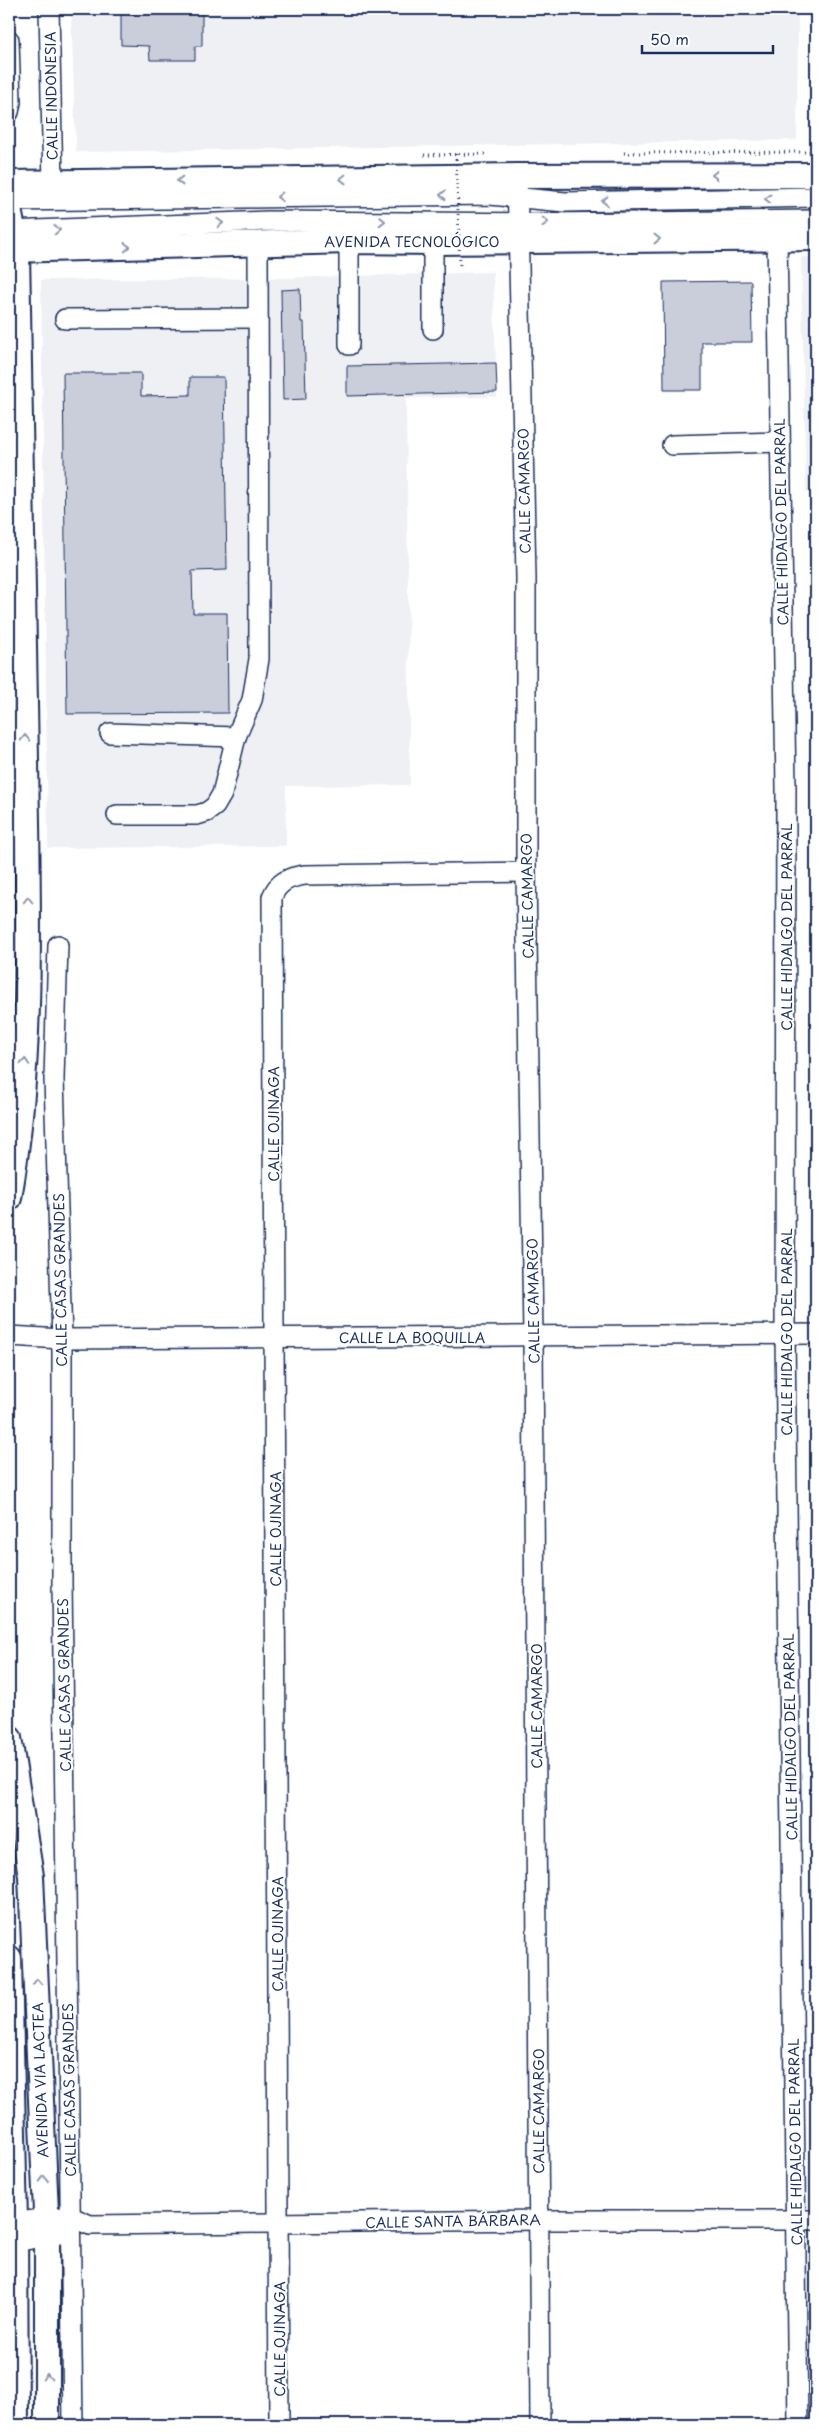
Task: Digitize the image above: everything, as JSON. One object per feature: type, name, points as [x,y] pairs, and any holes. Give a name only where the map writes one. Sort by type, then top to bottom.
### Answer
[{"type":"main road","points":[[9,183],[517,187],[816,175]]},
{"type":"main road","points":[[9,209],[12,241],[28,883],[27,1016],[22,1097],[9,1198]]},
{"type":"main road","name":"AVENIDA TECNOLÓGICO","points":[[12,241],[433,242],[519,230],[816,238]]},
{"type":"main road","name":"AVENIDA VIA LACTEA","points":[[9,1738],[31,1876],[46,2227],[47,2425]]},
{"type":"main road","name":"AVENIDA VIA LACTEA","points":[[9,1958],[16,2425]]},
{"type":"street","name":"CALLE INDONESIA","points":[[49,9],[53,183]]},
{"type":"street","points":[[9,40],[11,102],[9,112]]},
{"type":"street","points":[[9,201],[490,195],[517,187],[565,202],[816,197]]},
{"type":"street","name":"CALLE CAMARGO","points":[[517,187],[526,577],[526,872],[533,1336],[540,2425]]},
{"type":"street","points":[[12,241],[268,222],[519,230],[546,223],[816,220]]},
{"type":"street","name":"CALLE HIDALGO DEL PARRAL","points":[[778,238],[786,787],[785,1334],[798,2425]]},
{"type":"street","points":[[349,241],[349,345]]},
{"type":"street","points":[[433,242],[433,329]]},
{"type":"street","points":[[117,815],[197,815],[207,812],[215,806],[222,794],[236,737],[252,700],[258,659],[256,318],[258,243]]},
{"type":"street","points":[[65,319],[256,318]]},
{"type":"street","points":[[672,445],[780,442]]},
{"type":"street","points":[[110,733],[236,737]]},
{"type":"street","name":"CALLE OJINAGA","points":[[279,2425],[272,897],[274,891],[285,880],[305,875],[526,872]]},
{"type":"street","name":"CALLE CASAS GRANDES","points":[[58,945],[54,1079],[62,1339],[62,1583],[73,2425]]},
{"type":"street","name":"CALLE LA BOQUILLA","points":[[9,1336],[62,1339],[816,1334]]},
{"type":"street","name":"CALLE SANTA BÁRBARA","points":[[12,2232],[71,2225],[538,2220],[816,2220]]},
{"type":"path","points":[[456,154],[460,268]]},
{"type":"shaded area","points":[[71,9],[798,9],[797,140],[76,152]]},
{"type":"shaded area","points":[[801,257],[816,257],[816,492],[806,492]]},
{"type":"shaded area","points":[[493,272],[497,397],[406,398],[410,785],[286,786],[286,846],[48,848],[41,280],[280,278]]},
{"type":"building","points":[[135,9],[202,9],[202,46],[195,46],[195,60],[150,60],[149,46],[121,45],[121,14],[135,14]]},
{"type":"building","points":[[751,281],[752,342],[702,342],[702,390],[664,390],[663,282]]},
{"type":"building","points":[[300,289],[301,322],[304,322],[306,399],[283,400],[281,290]]},
{"type":"building","points":[[496,363],[497,392],[347,396],[347,366]]},
{"type":"building","points":[[63,373],[141,373],[141,396],[190,395],[190,377],[224,377],[227,570],[192,571],[193,613],[227,613],[228,713],[67,714]]}]
